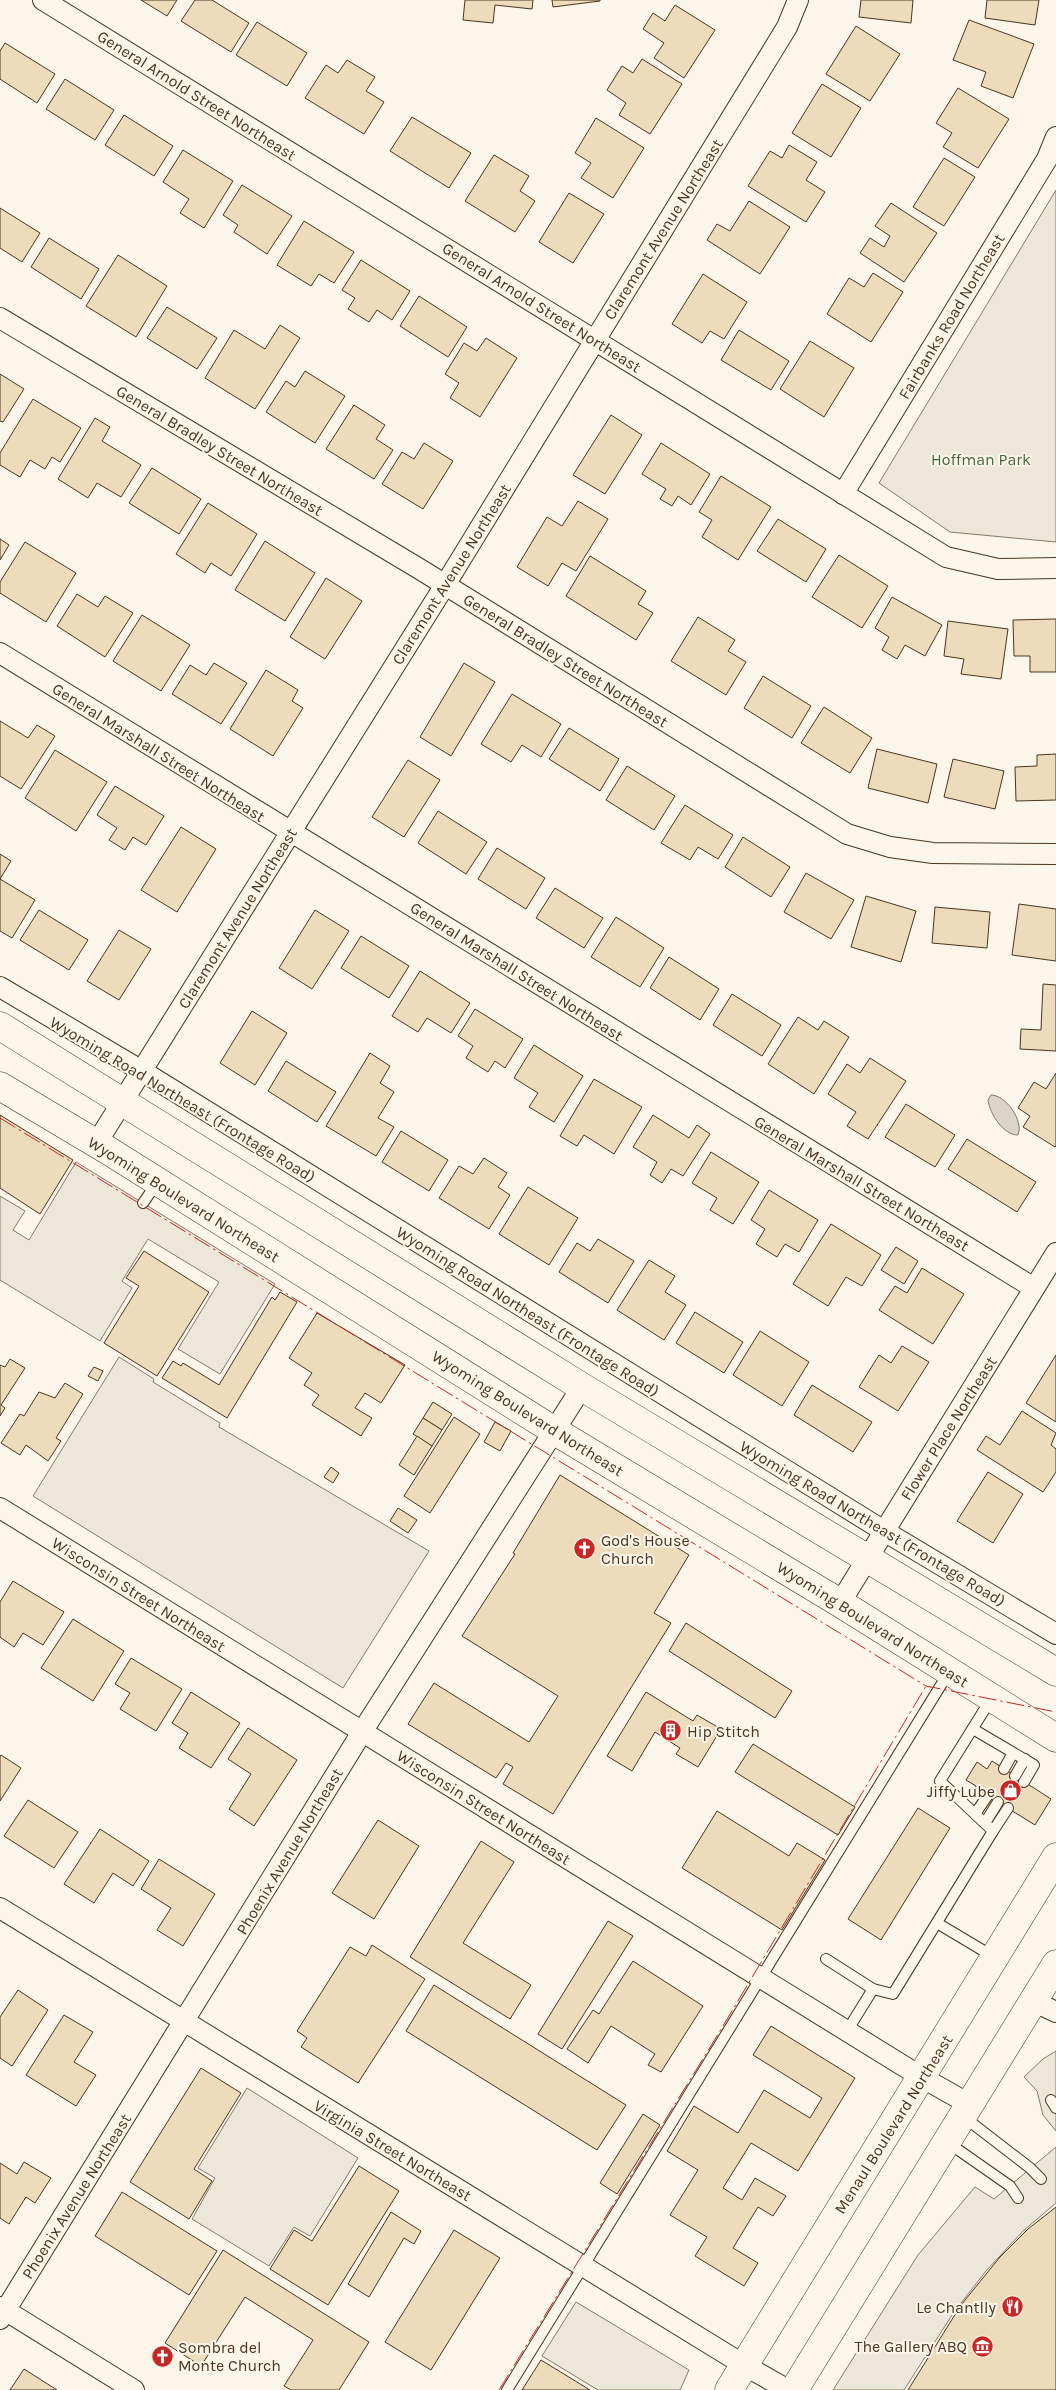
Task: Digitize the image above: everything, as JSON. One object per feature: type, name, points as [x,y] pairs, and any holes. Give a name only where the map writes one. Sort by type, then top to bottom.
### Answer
[{"type":"main road","points":[[1,1029],[582,1387],[868,1557],[1056,1672]]},
{"type":"main road","name":"Wyoming Boulevard Northeast","points":[[0,1086],[96,1144],[151,1192],[840,1602],[1056,1738]]},
{"type":"main road","name":"Menaul Boulevard Northeast","points":[[729,2390],[923,2078],[1056,1857]]},
{"type":"main road","points":[[794,2390],[965,2110],[1045,2007],[1056,1964]]},
{"type":"street","name":"General Arnold Street Northeast","points":[[43,0],[946,557],[998,569],[1056,568]]},
{"type":"street","name":"Claremont Avenue Northeast","points":[[96,1144],[445,585],[787,27],[798,0]]},
{"type":"street","name":"Fairbanks Road Northeast","points":[[843,494],[1047,159],[1056,137]]},
{"type":"street","name":"General Bradley Street Northeast","points":[[0,318],[445,585],[847,834],[890,848],[933,853],[1056,854]]},
{"type":"street","name":"General Marshall Street Northeast","points":[[0,654],[1034,1288]]},
{"type":"street","name":"Wyoming Road Northeast (Frontage Road)","points":[[0,987],[142,1072],[884,1531],[1056,1634]]},
{"type":"street","name":"Flower Place Northeast","points":[[840,1602],[1056,1253]]},
{"type":"street","name":"Phoenix Avenue Northeast","points":[[2,2312],[184,2022],[362,1732],[582,1387]]},
{"type":"street","name":"Wisconsin Street Northeast","points":[[0,1508],[848,2031],[923,2078],[965,2110]]},
{"type":"street","name":"Virginia Street Northeast","points":[[0,1908],[744,2365],[788,2390]]},
{"type":"street","points":[[2,2312],[134,2390]]},
{"type":"lane","points":[[508,2390],[950,1672]]},
{"type":"lane","points":[[992,1698],[940,1781],[994,1831]]},
{"type":"lane","points":[[973,1729],[1034,1765],[1024,1782]]},
{"type":"lane","points":[[1004,1769],[1013,1753]]},
{"type":"lane","points":[[1015,1776],[1025,1760]]},
{"type":"lane","points":[[975,1814],[988,1795]]},
{"type":"lane","points":[[985,1823],[998,1802]]},
{"type":"lane","points":[[826,1959],[873,1989],[893,1994],[1008,1808]]},
{"type":"lane","points":[[937,1922],[995,1958]]},
{"type":"lane","points":[[848,2031],[873,1989]]},
{"type":"lane","points":[[965,2110],[1041,2179]]},
{"type":"lane","points":[[946,2141],[1010,2186],[1018,2198]]},
{"type":"green space","name":"Hoffman Park","points":[[1056,190],[1056,542],[950,532],[879,483]]},
{"type":"shaded area","points":[[991,1095],[997,1096],[1008,1104],[1016,1116],[1019,1129],[1018,1135],[1007,1132],[998,1123],[989,1106],[988,1100]]},
{"type":"shaded area","points":[[76,1162],[275,1284],[220,1374],[178,1349],[219,1282],[148,1239],[122,1281],[132,1288],[100,1341],[0,1280],[0,1196],[25,1211],[13,1230],[29,1240]]},
{"type":"shaded area","points":[[119,1357],[154,1379],[153,1382],[220,1423],[219,1427],[429,1551],[343,1688],[33,1496]]},
{"type":"shaded area","points":[[1056,2051],[1056,2131],[1043,2115],[1037,2091],[1024,2077],[1043,2059]]},
{"type":"shaded area","points":[[247,2088],[358,2158],[310,2236],[294,2227],[269,2266],[192,2219],[215,2178],[198,2168]]},
{"type":"shaded area","points":[[1056,2147],[1056,2203],[1023,2231],[986,2271],[954,2312],[904,2390],[833,2390],[918,2255],[975,2187],[994,2199]]},
{"type":"shaded area","points":[[576,2302],[689,2370],[680,2390],[598,2390],[542,2356]]},
{"type":"building","points":[[141,0],[177,0],[167,16]]},
{"type":"building","points":[[195,0],[212,0],[249,23],[231,52],[181,21]]},
{"type":"building","points":[[465,0],[533,0],[532,9],[495,5],[493,23],[463,20]]},
{"type":"building","points":[[552,0],[600,0],[600,1],[553,7]]},
{"type":"building","points":[[861,0],[913,0],[911,23],[859,17]]},
{"type":"building","points":[[987,0],[1039,0],[1035,25],[985,18]]},
{"type":"building","points":[[675,5],[715,30],[684,78],[654,58],[664,43],[643,29],[653,13],[665,21]]},
{"type":"building","points":[[969,20],[1034,44],[1013,98],[981,86],[986,72],[953,60]]},
{"type":"building","points":[[257,22],[307,53],[287,86],[236,55]]},
{"type":"building","points":[[856,26],[900,54],[870,101],[826,74]]},
{"type":"building","points":[[5,43],[55,74],[37,103],[0,79],[0,51]]},
{"type":"building","points":[[642,59],[682,84],[650,134],[619,115],[626,103],[607,90],[622,66],[633,73]]},
{"type":"building","points":[[347,60],[375,77],[366,91],[384,102],[364,134],[305,98],[326,65],[338,73]]},
{"type":"building","points":[[65,79],[114,110],[95,140],[46,109]]},
{"type":"building","points":[[822,84],[861,108],[831,157],[792,133]]},
{"type":"building","points":[[958,88],[1009,119],[978,168],[943,147],[952,133],[936,123]]},
{"type":"building","points":[[124,115],[173,146],[154,176],[105,145]]},
{"type":"building","points":[[412,117],[471,153],[449,188],[390,151]]},
{"type":"building","points":[[596,118],[644,148],[613,198],[581,178],[591,163],[575,153]]},
{"type":"building","points":[[789,145],[817,162],[806,180],[825,192],[806,222],[748,186],[770,151],[782,158]]},
{"type":"building","points":[[183,150],[233,181],[204,228],[180,213],[189,199],[163,182]]},
{"type":"building","points":[[494,155],[529,176],[520,191],[535,201],[515,232],[465,201]]},
{"type":"building","points":[[944,158],[975,177],[944,226],[913,207]]},
{"type":"building","points":[[242,185],[292,216],[267,254],[234,232],[238,225],[223,215]]},
{"type":"building","points":[[569,193],[604,214],[573,263],[539,242]]},
{"type":"building","points":[[749,201],[790,227],[760,274],[707,240],[717,224],[730,231]]},
{"type":"building","points":[[891,203],[937,233],[904,282],[860,253],[870,238],[884,247],[890,236],[875,226]]},
{"type":"building","points":[[0,208],[40,233],[22,262],[0,248]]},
{"type":"building","points":[[304,221],[354,252],[334,283],[319,274],[311,286],[277,265]]},
{"type":"building","points":[[49,238],[99,269],[81,299],[31,267]]},
{"type":"building","points":[[118,255],[167,286],[136,337],[86,306]]},
{"type":"building","points":[[361,260],[410,291],[392,320],[377,310],[369,322],[348,309],[355,298],[342,290]]},
{"type":"building","points":[[873,273],[903,292],[871,342],[827,314],[849,278],[864,287]]},
{"type":"building","points":[[703,274],[747,302],[724,339],[710,331],[702,343],[672,324]]},
{"type":"building","points":[[419,296],[467,327],[448,357],[400,326]]},
{"type":"building","points":[[167,307],[217,338],[197,369],[147,338]]},
{"type":"building","points":[[280,325],[300,338],[255,409],[205,378],[234,330],[265,349]]},
{"type":"building","points":[[739,330],[789,361],[771,390],[721,360]]},
{"type":"building","points":[[486,338],[517,358],[480,417],[450,398],[459,383],[445,374],[464,343],[477,351]]},
{"type":"building","points":[[810,341],[854,368],[824,417],[780,389]]},
{"type":"building","points":[[305,371],[345,396],[315,443],[266,412],[286,381],[295,387]]},
{"type":"building","points":[[0,374],[24,389],[3,422],[0,421]]},
{"type":"building","points":[[33,399],[81,428],[60,462],[52,457],[45,469],[30,460],[20,477],[0,465],[0,453]]},
{"type":"building","points":[[354,405],[385,425],[376,439],[393,450],[374,479],[326,449]]},
{"type":"building","points":[[611,415],[642,435],[605,494],[573,475]]},
{"type":"building","points":[[95,418],[110,427],[102,441],[141,465],[121,497],[97,483],[88,498],[58,479]]},
{"type":"building","points":[[424,443],[453,461],[423,509],[382,484],[402,452],[414,459]]},
{"type":"building","points":[[661,443],[710,474],[691,505],[678,496],[672,506],[660,499],[666,489],[642,474]]},
{"type":"building","points":[[152,468],[201,499],[179,534],[129,503]]},
{"type":"building","points":[[721,476],[771,507],[738,560],[702,537],[712,520],[699,512]]},
{"type":"building","points":[[578,501],[608,519],[576,571],[562,563],[548,586],[517,567],[547,517],[562,526]]},
{"type":"building","points":[[208,503],[257,534],[231,576],[211,563],[205,573],[176,554]]},
{"type":"building","points":[[778,519],[826,549],[806,582],[757,551]]},
{"type":"building","points":[[0,539],[9,545],[0,560]]},
{"type":"building","points":[[265,541],[315,573],[285,621],[235,590]]},
{"type":"building","points":[[25,542],[76,573],[46,622],[0,593],[0,582]]},
{"type":"building","points":[[839,555],[888,586],[862,628],[812,597]]},
{"type":"building","points":[[590,556],[646,591],[638,604],[653,613],[636,640],[566,596]]},
{"type":"building","points":[[326,578],[362,601],[325,659],[290,637]]},
{"type":"building","points":[[77,594],[98,607],[105,596],[133,613],[105,657],[57,626]]},
{"type":"building","points":[[892,597],[942,625],[925,656],[905,645],[897,659],[882,650],[889,637],[875,628]]},
{"type":"building","points":[[142,615],[190,645],[161,691],[113,661]]},
{"type":"building","points":[[698,617],[735,640],[728,651],[746,662],[726,695],[671,661]]},
{"type":"building","points":[[1056,619],[1056,672],[1030,672],[1030,656],[1014,656],[1013,620]]},
{"type":"building","points":[[948,621],[1008,629],[1001,679],[961,674],[964,659],[944,656]]},
{"type":"building","points":[[214,663],[247,683],[221,724],[172,694],[190,665],[206,675]]},
{"type":"building","points":[[464,663],[495,682],[451,756],[420,737]]},
{"type":"building","points":[[266,670],[298,690],[292,701],[303,708],[273,756],[230,729]]},
{"type":"building","points":[[763,676],[811,706],[792,738],[744,708]]},
{"type":"building","points":[[512,694],[561,724],[541,757],[522,745],[511,762],[481,744]]},
{"type":"building","points":[[824,707],[872,738],[850,773],[801,743]]},
{"type":"building","points":[[0,721],[28,738],[37,725],[55,736],[21,789],[0,776]]},
{"type":"building","points":[[569,728],[619,759],[600,791],[549,759]]},
{"type":"building","points":[[877,749],[937,764],[928,803],[868,788]]},
{"type":"building","points":[[55,750],[107,782],[76,831],[25,798]]},
{"type":"building","points":[[1056,754],[1056,800],[1016,801],[1015,767],[1037,766],[1037,755]]},
{"type":"building","points":[[953,759],[1004,771],[995,809],[944,797]]},
{"type":"building","points":[[408,760],[440,780],[404,837],[372,817]]},
{"type":"building","points":[[627,766],[675,796],[654,830],[606,800]]},
{"type":"building","points":[[115,786],[164,816],[146,845],[133,837],[125,850],[109,840],[117,828],[97,815]]},
{"type":"building","points":[[685,805],[733,835],[718,859],[698,847],[690,860],[661,843]]},
{"type":"building","points":[[438,811],[487,842],[466,874],[418,843]]},
{"type":"building","points":[[181,827],[216,849],[177,912],[141,890]]},
{"type":"building","points":[[743,837],[790,867],[771,897],[725,867]]},
{"type":"building","points":[[497,848],[545,878],[526,909],[478,879]]},
{"type":"building","points":[[0,854],[11,861],[0,879]]},
{"type":"building","points":[[806,873],[854,900],[831,939],[784,912]]},
{"type":"building","points":[[0,879],[35,900],[12,938],[0,931]]},
{"type":"building","points":[[555,888],[603,918],[584,948],[536,918]]},
{"type":"building","points":[[866,896],[916,911],[901,962],[851,947]]},
{"type":"building","points":[[1019,904],[1056,909],[1056,961],[1012,955]]},
{"type":"building","points":[[935,907],[990,912],[987,948],[932,943]]},
{"type":"building","points":[[39,910],[88,940],[69,970],[20,940]]},
{"type":"building","points":[[315,910],[349,931],[312,989],[279,968]]},
{"type":"building","points":[[616,917],[664,948],[640,987],[591,957]]},
{"type":"building","points":[[119,930],[151,949],[119,1000],[87,981]]},
{"type":"building","points":[[361,936],[409,966],[389,998],[341,968]]},
{"type":"building","points":[[669,957],[719,989],[700,1020],[650,988]]},
{"type":"building","points":[[420,971],[470,1003],[451,1033],[427,1018],[418,1032],[392,1016]]},
{"type":"building","points":[[1043,984],[1056,985],[1056,1051],[1020,1049],[1021,1029],[1041,1030]]},
{"type":"building","points":[[732,994],[781,1025],[762,1056],[713,1025]]},
{"type":"building","points":[[475,1009],[523,1039],[505,1068],[495,1061],[488,1072],[466,1058],[473,1046],[458,1036]]},
{"type":"building","points":[[252,1011],[287,1033],[255,1085],[220,1063]]},
{"type":"building","points":[[798,1017],[818,1030],[824,1021],[849,1037],[814,1094],[768,1064]]},
{"type":"building","points":[[534,1045],[583,1076],[554,1122],[529,1107],[538,1093],[514,1078]]},
{"type":"building","points":[[370,1053],[390,1066],[380,1083],[394,1092],[378,1118],[394,1127],[376,1156],[326,1126]]},
{"type":"building","points":[[870,1058],[906,1081],[868,1139],[847,1126],[856,1112],[828,1094],[847,1064],[860,1073]]},
{"type":"building","points":[[286,1061],[336,1092],[317,1122],[268,1091]]},
{"type":"building","points":[[1056,1073],[1055,1147],[1023,1127],[1030,1116],[1018,1108],[1034,1082],[1046,1089]]},
{"type":"building","points":[[594,1079],[642,1107],[614,1154],[584,1135],[577,1146],[560,1136]]},
{"type":"building","points":[[906,1104],[955,1135],[935,1167],[885,1137]]},
{"type":"building","points":[[0,1115],[73,1160],[40,1214],[0,1188]]},
{"type":"building","points":[[653,1115],[689,1138],[697,1125],[710,1134],[683,1176],[671,1169],[662,1183],[650,1175],[657,1162],[633,1147]]},
{"type":"building","points":[[401,1131],[448,1160],[429,1191],[382,1162]]},
{"type":"building","points":[[967,1139],[1036,1182],[1017,1212],[948,1169]]},
{"type":"building","points":[[711,1152],[759,1182],[733,1224],[710,1210],[717,1198],[692,1183]]},
{"type":"building","points":[[484,1158],[507,1173],[498,1187],[510,1195],[489,1229],[439,1198],[459,1166],[473,1174]]},
{"type":"building","points":[[528,1187],[578,1218],[549,1265],[499,1234]]},
{"type":"building","points":[[769,1190],[818,1220],[799,1252],[785,1244],[777,1257],[756,1244],[765,1229],[751,1220]]},
{"type":"building","points":[[831,1224],[881,1255],[862,1286],[846,1277],[828,1306],[793,1284]]},
{"type":"building","points":[[598,1239],[634,1261],[608,1303],[559,1272],[577,1243],[590,1251]]},
{"type":"building","points":[[896,1247],[918,1261],[904,1284],[881,1270]]},
{"type":"building","points":[[144,1251],[209,1292],[157,1376],[104,1343],[139,1286],[126,1278]]},
{"type":"building","points":[[649,1260],[675,1276],[665,1292],[686,1305],[664,1340],[617,1310]]},
{"type":"building","points":[[922,1268],[964,1294],[933,1344],[879,1310],[895,1286],[907,1293]]},
{"type":"building","points":[[280,1292],[297,1302],[227,1418],[162,1378],[173,1361],[181,1366],[183,1363],[219,1385],[272,1297],[275,1300]]},
{"type":"building","points":[[695,1312],[743,1342],[724,1373],[676,1343]]},
{"type":"building","points":[[317,1313],[405,1365],[381,1403],[365,1393],[355,1408],[372,1418],[361,1436],[312,1405],[319,1395],[304,1385],[312,1373],[289,1358]]},
{"type":"building","points":[[760,1331],[809,1362],[782,1406],[733,1375]]},
{"type":"building","points":[[902,1346],[929,1362],[898,1411],[859,1387],[879,1355],[891,1363]]},
{"type":"building","points":[[1056,1355],[1056,1422],[1026,1403]]},
{"type":"building","points":[[10,1359],[25,1368],[1,1405],[5,1408],[0,1416],[0,1365],[5,1367]]},
{"type":"building","points":[[94,1367],[103,1371],[98,1381],[88,1376]]},
{"type":"building","points":[[65,1383],[83,1394],[56,1438],[61,1441],[48,1461],[26,1445],[20,1455],[1,1443],[20,1414],[24,1416],[39,1392],[55,1398]]},
{"type":"building","points":[[812,1385],[872,1422],[853,1452],[794,1415]]},
{"type":"building","points":[[433,1402],[452,1414],[442,1430],[423,1418]]},
{"type":"building","points":[[1022,1411],[1056,1433],[1051,1445],[1056,1449],[1056,1472],[1043,1492],[977,1450],[986,1436],[1000,1445]]},
{"type":"building","points":[[454,1417],[480,1434],[430,1513],[404,1496]]},
{"type":"building","points":[[423,1418],[442,1430],[432,1446],[413,1434]]},
{"type":"building","points":[[495,1422],[511,1431],[500,1451],[484,1442]]},
{"type":"building","points":[[417,1436],[432,1446],[414,1475],[399,1465]]},
{"type":"building","points":[[331,1467],[339,1473],[333,1483],[324,1477]]},
{"type":"building","points":[[988,1472],[1023,1494],[993,1543],[957,1521]]},
{"type":"building","points":[[560,1475],[689,1555],[654,1613],[671,1623],[553,1814],[503,1784],[513,1767],[506,1763],[496,1778],[408,1724],[434,1683],[529,1742],[558,1696],[462,1636],[515,1554],[513,1553]]},
{"type":"building","points":[[398,1508],[417,1520],[408,1533],[390,1521]]},
{"type":"building","points":[[13,1581],[64,1612],[43,1645],[23,1633],[14,1647],[0,1637],[0,1602]]},
{"type":"building","points":[[73,1619],[124,1651],[93,1701],[41,1668]]},
{"type":"building","points":[[686,1623],[792,1691],[775,1718],[669,1651]]},
{"type":"building","points":[[131,1658],[182,1689],[156,1731],[120,1709],[130,1693],[115,1684]]},
{"type":"building","points":[[191,1692],[240,1723],[211,1768],[179,1748],[188,1733],[172,1723]]},
{"type":"building","name":"Hip Stitch","points":[[646,1692],[693,1721],[697,1715],[721,1729],[698,1767],[676,1754],[680,1748],[655,1732],[632,1771],[607,1756]]},
{"type":"building","points":[[248,1728],[297,1760],[254,1826],[229,1809],[251,1774],[228,1759]]},
{"type":"building","points":[[753,1744],[855,1807],[838,1835],[735,1772]]},
{"type":"building","points":[[1,1755],[21,1768],[0,1801],[0,1757]]},
{"type":"building","name":"Jiffy Lube","points":[[992,1761],[1051,1799],[1035,1825],[975,1788],[976,1786],[966,1780],[977,1762],[987,1769]]},
{"type":"building","points":[[28,1800],[78,1832],[54,1868],[4,1836]]},
{"type":"building","points":[[918,1808],[950,1828],[881,1940],[848,1919]]},
{"type":"building","points":[[717,1811],[789,1856],[797,1843],[825,1860],[782,1930],[682,1868]]},
{"type":"building","points":[[378,1820],[419,1846],[374,1919],[332,1893]]},
{"type":"building","points":[[100,1829],[149,1861],[133,1886],[113,1873],[94,1903],[64,1884]]},
{"type":"building","points":[[481,1841],[514,1862],[463,1943],[531,1985],[510,2019],[410,1957]]},
{"type":"building","points":[[159,1859],[215,1894],[183,1946],[157,1930],[171,1908],[141,1889]]},
{"type":"building","points":[[608,1921],[633,1936],[562,2049],[538,2034]]},
{"type":"building","points":[[372,1945],[425,1979],[358,2083],[301,2047],[307,2038],[297,2031],[350,1947],[366,1956]]},
{"type":"building","points":[[633,1961],[703,2006],[661,2072],[648,2065],[655,2054],[611,2026],[588,2063],[567,2049],[593,2010],[599,2014]]},
{"type":"building","points":[[434,1985],[626,2105],[597,2150],[406,2031]]},
{"type":"building","points":[[18,1990],[48,2010],[12,2066],[0,2058],[0,2017]]},
{"type":"building","points":[[64,2015],[93,2032],[74,2062],[96,2075],[76,2106],[26,2075]]},
{"type":"building","points":[[771,2026],[855,2078],[798,2171],[751,2143],[723,2188],[742,2200],[755,2178],[786,2196],[773,2216],[758,2207],[733,2248],[758,2263],[744,2286],[695,2256],[707,2237],[670,2215],[698,2170],[667,2151],[694,2106],[738,2133],[764,2090],[810,2118],[822,2098],[753,2055]]},
{"type":"building","points":[[201,2068],[241,2093],[194,2169],[212,2181],[189,2219],[130,2182]]},
{"type":"building","points":[[643,2114],[660,2125],[617,2194],[600,2183]]},
{"type":"building","points":[[24,2162],[51,2178],[35,2203],[26,2197],[9,2224],[0,2218],[0,2163],[17,2174]]},
{"type":"building","points":[[359,2166],[399,2191],[328,2305],[270,2269],[294,2230],[312,2241]]},
{"type":"building","points":[[122,2192],[217,2251],[189,2295],[95,2236]]},
{"type":"building","points":[[1056,2207],[1056,2390],[908,2390],[961,2305],[1000,2257],[1028,2229]]},
{"type":"building","points":[[391,2212],[421,2231],[414,2244],[404,2238],[369,2297],[348,2284]]},
{"type":"building","points":[[454,2230],[500,2258],[431,2370],[385,2342]]},
{"type":"building","points":[[223,2250],[369,2342],[339,2390],[291,2390],[284,2386],[313,2340],[245,2297],[201,2366],[165,2343]]},
{"type":"building","points":[[541,2360],[590,2390],[522,2390]]},
{"type":"building","points":[[24,2369],[57,2390],[10,2390]]},
{"type":"power","points":[[0,1118],[926,1686],[1056,1712]]},
{"type":"power","points":[[499,2390],[717,2036],[926,1686]]},
{"type":"place","name":"God's House Church","points":[[585,1549]]},
{"type":"place","name":"Hip Stitch","points":[[671,1731]]},
{"type":"place","name":"Jiffy Lube","points":[[1011,1791]]},
{"type":"place","name":"Le Chantlly","points":[[1012,2307]]},
{"type":"place","name":"The Gallery ABQ","points":[[983,2346]]},
{"type":"place","name":"Sombra del Monte Church","points":[[162,2356]]}]
